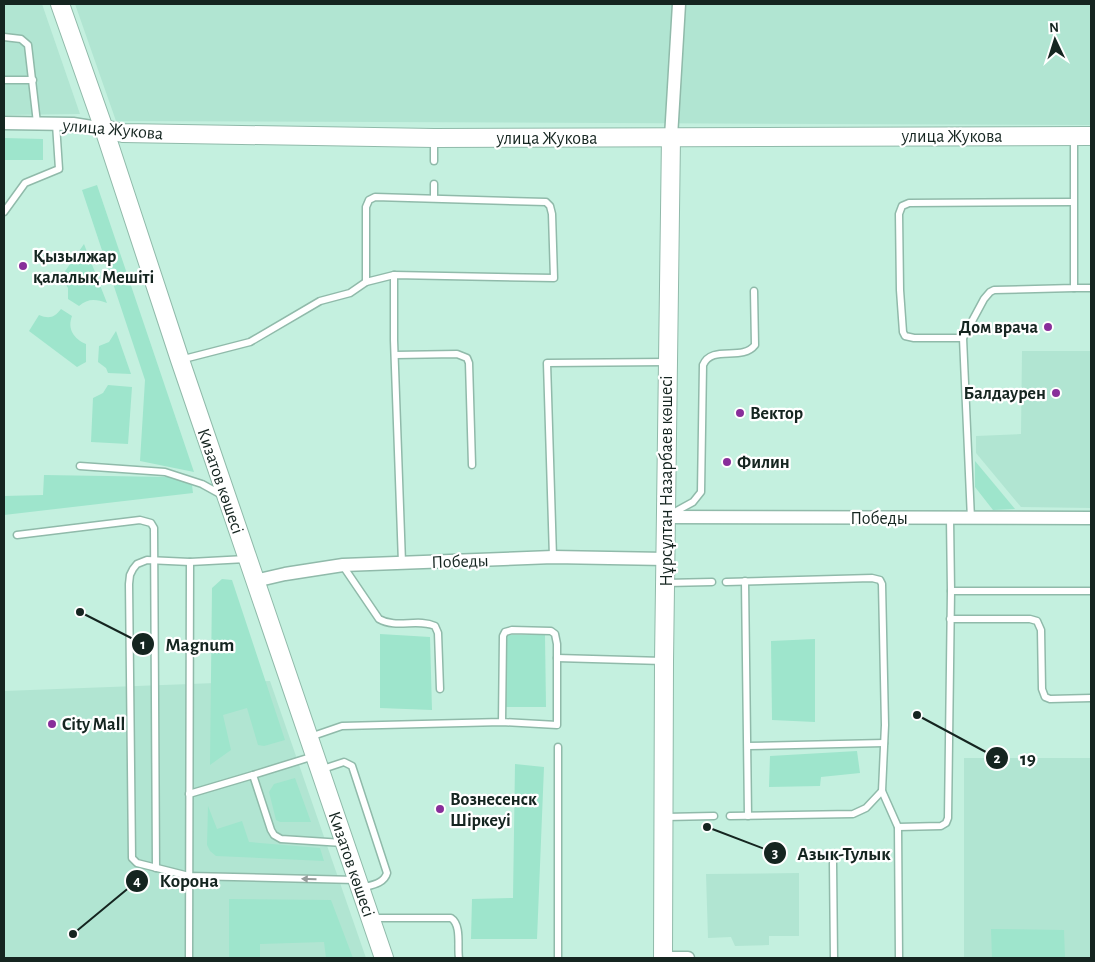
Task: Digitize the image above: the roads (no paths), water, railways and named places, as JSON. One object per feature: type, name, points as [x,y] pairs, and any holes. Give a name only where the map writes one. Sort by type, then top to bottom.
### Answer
[{"type":"main road","name":"Кизатов көшесі","points":[[60,4],[384,958]]},
{"type":"main road","name":"улица Жукова","points":[[104,129],[128,133],[434,138],[1082,136]]},
{"type":"main road","name":"Нұрсұлтан Назарбаев көшесі","points":[[662,958],[670,137]]},
{"type":"street","name":"Нұрсұлтан Назарбаев көшесі","points":[[670,137],[679,4]]},
{"type":"street","name":"улица Жукова","points":[[4,123],[73,124],[104,129]]},
{"type":"street","name":"Победы","points":[[666,517],[1091,518]]},
{"type":"street","name":"Победы","points":[[255,582],[285,574],[343,565],[553,557],[666,559]]},
{"type":"street","points":[[662,958],[688,958]]},
{"type":"lane","points":[[4,37],[21,39],[28,45],[37,123]]},
{"type":"lane","points":[[4,80],[33,80]]},
{"type":"lane","points":[[4,212],[25,182],[59,170],[56,124]]},
{"type":"lane","points":[[1074,288],[1073,202],[1082,136]]},
{"type":"lane","points":[[434,138],[434,161]]},
{"type":"lane","points":[[434,184],[434,198]]},
{"type":"lane","points":[[180,360],[250,342],[320,301],[350,293],[366,282],[394,275],[554,278],[552,214],[550,206],[546,202],[375,197],[369,200],[366,207],[366,282]]},
{"type":"lane","points":[[963,338],[914,338],[905,336],[903,332],[900,290],[899,214],[902,206],[909,203],[1073,202]]},
{"type":"lane","points":[[394,275],[402,563]]},
{"type":"lane","points":[[971,519],[963,338],[986,295],[994,290],[1091,288]]},
{"type":"lane","points":[[666,517],[693,502],[702,492],[703,364],[713,354],[742,352],[751,349],[755,345],[754,291]]},
{"type":"lane","points":[[395,355],[457,354],[467,358],[469,363],[472,465]]},
{"type":"lane","points":[[553,557],[547,363],[667,362]]},
{"type":"lane","points":[[80,466],[164,472],[202,484],[227,497]]},
{"type":"lane","points":[[898,827],[941,826],[946,823],[948,818],[950,518]]},
{"type":"lane","points":[[17,535],[146,520],[154,528],[156,561],[156,868]]},
{"type":"lane","points":[[189,794],[254,775],[318,763],[344,762],[352,766],[387,877],[381,882],[359,884],[189,876],[134,862],[132,858],[130,575],[137,564],[147,560],[190,562],[248,559]]},
{"type":"lane","points":[[189,958],[190,562]]},
{"type":"lane","points":[[343,565],[379,619],[388,623],[427,623],[435,626],[438,633],[440,690]]},
{"type":"lane","points":[[726,582],[872,578],[880,580],[883,588],[885,694],[882,791],[898,827],[900,958]]},
{"type":"lane","points":[[744,581],[748,816]]},
{"type":"lane","points":[[666,583],[712,582]]},
{"type":"lane","points":[[951,591],[1091,591]]},
{"type":"lane","points":[[950,618],[1037,621],[1041,630],[1042,688],[1045,697],[1050,699],[1091,698]]},
{"type":"lane","points":[[309,737],[333,727],[342,726],[502,722],[557,725],[556,638],[550,630],[512,630],[505,632],[502,639],[502,722]]},
{"type":"lane","points":[[557,658],[664,660]]},
{"type":"lane","points":[[748,746],[884,743]]},
{"type":"lane","points":[[558,747],[558,958]]},
{"type":"lane","points":[[254,775],[274,836],[281,839],[320,843],[345,843]]},
{"type":"lane","points":[[730,816],[853,814],[866,808],[882,791]]},
{"type":"lane","points":[[664,817],[714,816]]},
{"type":"lane","points":[[833,863],[834,958]]},
{"type":"lane","points":[[371,918],[451,918],[455,920],[457,928],[459,958]]},
{"type":"place","name":"Қызылжар қалалық Мешіті","points":[[23,266]]},
{"type":"place","name":"Дом врача","points":[[1048,327]]},
{"type":"place","name":"Балдаурен","points":[[1056,393]]},
{"type":"place","name":"Вектор","points":[[740,413]]},
{"type":"place","name":"Филин","points":[[727,462]]},
{"type":"place","name":"Magnum","points":[[80,612]]},
{"type":"place","name":"19","points":[[917,715]]},
{"type":"place","name":"City Mall","points":[[52,724]]},
{"type":"place","name":"Вознесенск Шіркеуі","points":[[440,809]]},
{"type":"place","name":"Азык-Тулык","points":[[707,827]]},
{"type":"place","name":"Корона","points":[[73,934]]}]
